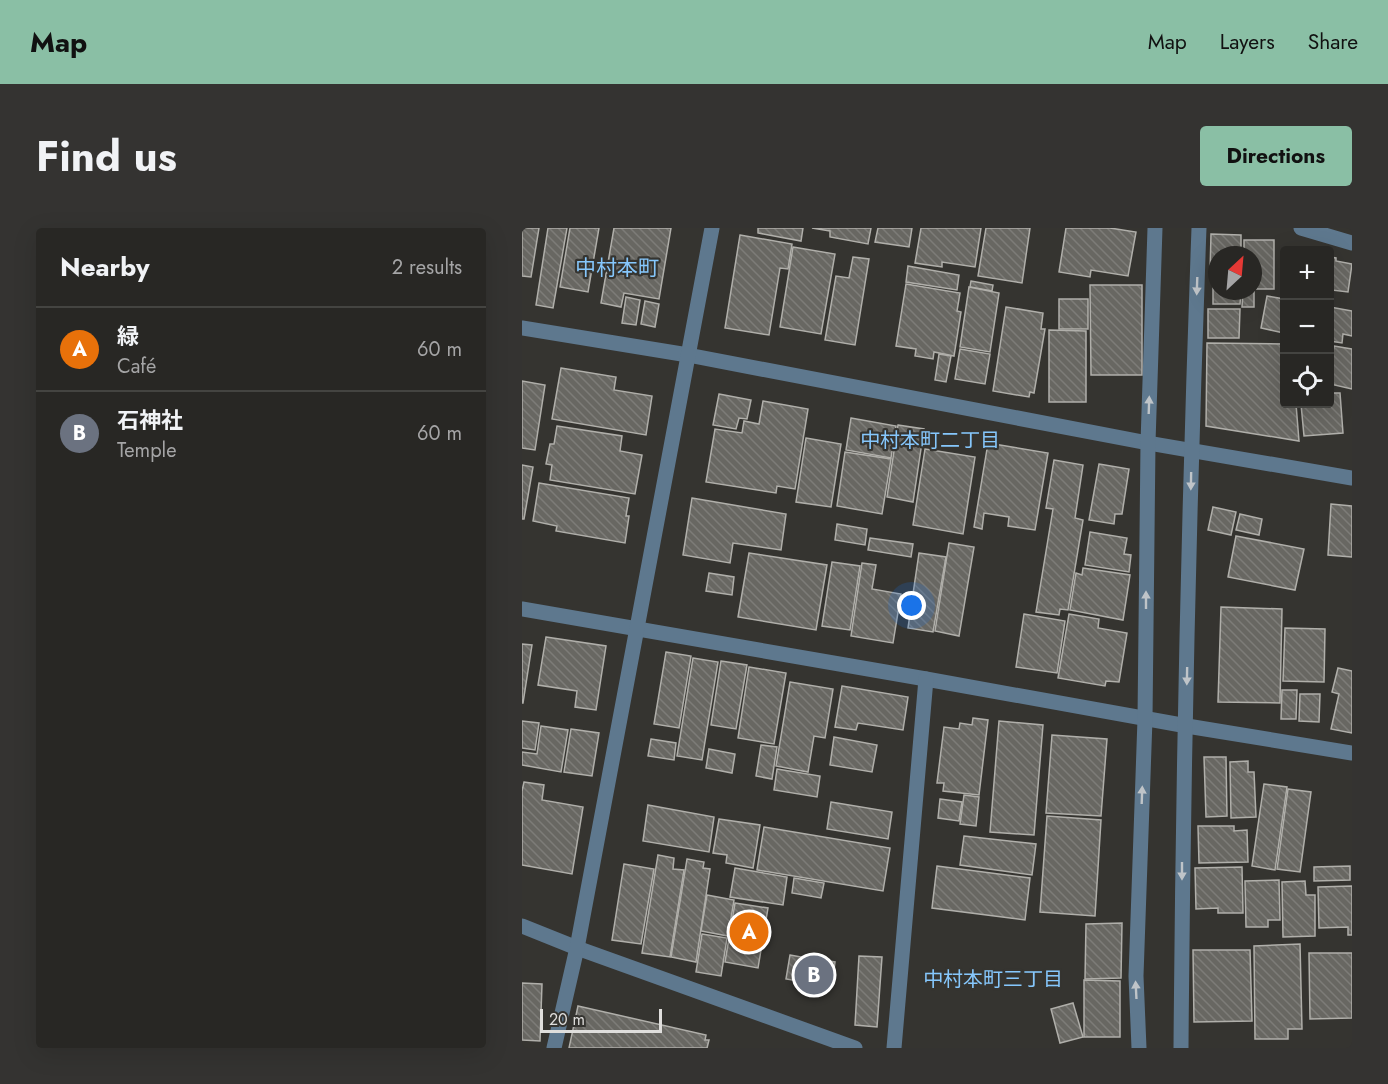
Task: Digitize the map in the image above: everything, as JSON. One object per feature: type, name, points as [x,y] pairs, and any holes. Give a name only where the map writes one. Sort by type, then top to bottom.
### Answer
[{"type":"street","points":[[554,1048],[577,948],[639,630],[712,228]]},
{"type":"street","points":[[1139,1048],[1136,976],[1145,719],[1148,443],[1155,228]]},
{"type":"street","points":[[1181,1048],[1183,817],[1198,228]]},
{"type":"street","points":[[1301,228],[1352,243]]},
{"type":"street","points":[[522,328],[688,355],[1148,443],[1352,478]]},
{"type":"street","points":[[522,609],[1145,719],[1352,753]]},
{"type":"street","points":[[894,1048],[926,679]]},
{"type":"street","points":[[522,926],[855,1048]]},
{"type":"building","points":[[522,228],[539,228],[531,277],[522,276]]},
{"type":"building","points":[[548,228],[567,228],[553,308],[536,305]]},
{"type":"building","points":[[570,228],[599,228],[588,292],[560,287]]},
{"type":"building","points":[[614,228],[671,228],[659,299],[624,293],[621,307],[601,303]]},
{"type":"building","points":[[758,228],[803,228],[801,241],[758,233]]},
{"type":"building","points":[[812,228],[871,228],[868,244],[830,237],[830,231]]},
{"type":"building","points":[[878,228],[912,228],[909,247],[875,242]]},
{"type":"building","points":[[921,228],[981,228],[975,267],[942,262],[942,267],[915,263]]},
{"type":"building","points":[[986,228],[1030,228],[1022,283],[978,276]]},
{"type":"building","points":[[1066,228],[1110,228],[1136,232],[1128,276],[1091,270],[1090,277],[1059,272]]},
{"type":"building","points":[[1211,234],[1241,235],[1241,246],[1211,246]]},
{"type":"building","points":[[740,235],[792,244],[788,269],[780,268],[769,335],[725,328]]},
{"type":"building","points":[[1244,240],[1274,240],[1274,289],[1262,289],[1262,246],[1244,246]]},
{"type":"building","points":[[793,247],[835,254],[821,334],[780,327]]},
{"type":"building","points":[[853,257],[869,259],[855,345],[825,340],[836,276],[849,278]]},
{"type":"building","points":[[1334,258],[1336,261],[1352,264],[1348,292],[1334,290]]},
{"type":"building","points":[[908,266],[959,275],[957,290],[906,282]]},
{"type":"building","points":[[971,281],[993,285],[992,291],[970,287]]},
{"type":"building","points":[[906,284],[960,293],[957,311],[961,312],[954,356],[934,352],[933,359],[915,356],[916,349],[896,346]]},
{"type":"building","points":[[1090,285],[1142,285],[1142,375],[1091,375]]},
{"type":"building","points":[[969,287],[999,293],[990,352],[960,347]]},
{"type":"building","points":[[1267,296],[1280,298],[1280,332],[1261,328]]},
{"type":"building","points":[[626,297],[640,300],[636,325],[622,323]]},
{"type":"building","points":[[1059,299],[1088,299],[1088,329],[1059,329]]},
{"type":"building","points":[[1213,300],[1240,300],[1240,304],[1213,304]]},
{"type":"building","points":[[1242,300],[1254,300],[1254,307],[1242,307]]},
{"type":"building","points":[[645,301],[659,304],[655,327],[641,324]]},
{"type":"building","points":[[1006,307],[1043,313],[1041,329],[1045,329],[1034,393],[1030,392],[1029,397],[993,391]]},
{"type":"building","points":[[1334,308],[1352,311],[1352,336],[1343,334],[1342,343],[1334,342]]},
{"type":"building","points":[[1208,309],[1240,309],[1239,338],[1208,338]]},
{"type":"building","points":[[1049,330],[1086,331],[1086,402],[1049,402]]},
{"type":"building","points":[[1207,343],[1280,344],[1280,408],[1296,408],[1299,441],[1206,426]]},
{"type":"building","points":[[1334,346],[1352,349],[1352,389],[1334,385]]},
{"type":"building","points":[[960,349],[990,354],[985,384],[955,379]]},
{"type":"building","points":[[939,354],[951,356],[946,382],[935,380]]},
{"type":"building","points":[[561,368],[616,377],[614,390],[652,396],[646,435],[552,419]]},
{"type":"building","points":[[522,381],[545,385],[535,450],[522,448]]},
{"type":"building","points":[[1334,393],[1340,393],[1343,433],[1304,436],[1301,408],[1334,408]]},
{"type":"building","points":[[719,394],[751,400],[747,419],[739,418],[736,429],[713,425]]},
{"type":"building","points":[[763,401],[808,409],[795,489],[777,486],[776,493],[706,482],[715,429],[742,433],[744,421],[759,424]]},
{"type":"building","points":[[851,418],[896,426],[891,458],[846,450]]},
{"type":"building","points":[[898,425],[924,429],[913,502],[887,497]]},
{"type":"building","points":[[557,426],[622,436],[620,451],[642,455],[635,494],[550,480],[552,465],[546,464],[550,444],[554,444]]},
{"type":"building","points":[[806,438],[841,444],[831,507],[796,502]]},
{"type":"building","points":[[988,443],[1048,453],[1035,530],[1008,526],[1009,517],[984,513],[982,529],[974,527]]},
{"type":"building","points":[[925,449],[975,457],[963,534],[913,525]]},
{"type":"building","points":[[845,452],[891,459],[882,514],[837,506]]},
{"type":"building","points":[[1054,460],[1083,465],[1075,518],[1083,520],[1068,610],[1060,609],[1059,615],[1036,612],[1053,509],[1046,508]]},
{"type":"building","points":[[1099,464],[1129,469],[1122,514],[1115,514],[1114,524],[1089,520]]},
{"type":"building","points":[[522,465],[533,467],[524,519],[522,519]]},
{"type":"building","points":[[539,483],[629,498],[625,543],[556,531],[557,526],[533,521]]},
{"type":"building","points":[[692,498],[786,514],[781,550],[733,543],[730,563],[683,555]]},
{"type":"building","points":[[1331,504],[1352,506],[1352,557],[1328,555]]},
{"type":"building","points":[[1213,507],[1236,512],[1231,535],[1208,530]]},
{"type":"building","points":[[1240,514],[1262,519],[1259,535],[1236,530]]},
{"type":"building","points":[[837,524],[867,529],[865,545],[835,540]]},
{"type":"building","points":[[1090,532],[1127,538],[1124,554],[1131,555],[1129,572],[1085,565]]},
{"type":"building","points":[[1236,536],[1304,549],[1295,590],[1228,577]]},
{"type":"building","points":[[870,538],[913,544],[911,557],[868,550]]},
{"type":"building","points":[[949,543],[974,547],[959,636],[935,631]]},
{"type":"building","points":[[749,553],[827,565],[816,630],[738,617]]},
{"type":"building","points":[[919,553],[946,557],[933,632],[908,628]]},
{"type":"building","points":[[832,562],[860,566],[850,630],[822,626]]},
{"type":"building","points":[[862,563],[876,565],[872,589],[901,594],[893,643],[851,636]]},
{"type":"building","points":[[1083,568],[1130,575],[1123,620],[1070,610],[1076,573],[1082,575]]},
{"type":"building","points":[[709,573],[734,577],[732,595],[706,591]]},
{"type":"building","points":[[1221,607],[1282,609],[1280,703],[1218,702]]},
{"type":"building","points":[[1024,614],[1065,621],[1057,673],[1016,667]]},
{"type":"building","points":[[1069,614],[1099,619],[1098,628],[1127,633],[1119,682],[1106,681],[1105,686],[1058,678]]},
{"type":"building","points":[[1285,628],[1325,629],[1324,682],[1283,681]]},
{"type":"building","points":[[546,637],[606,646],[596,710],[575,707],[577,691],[538,685]]},
{"type":"building","points":[[522,644],[532,645],[523,703],[522,703]]},
{"type":"building","points":[[666,652],[691,656],[679,728],[654,724]]},
{"type":"building","points":[[693,658],[718,662],[702,760],[677,756]]},
{"type":"building","points":[[721,661],[747,665],[736,729],[711,725]]},
{"type":"building","points":[[749,667],[786,673],[774,744],[738,738]]},
{"type":"building","points":[[1338,668],[1352,671],[1352,733],[1331,729],[1339,694],[1332,692]]},
{"type":"building","points":[[790,682],[833,689],[825,738],[814,736],[808,772],[776,766]]},
{"type":"building","points":[[842,686],[908,697],[903,730],[858,723],[856,730],[835,727]]},
{"type":"building","points":[[1282,690],[1297,690],[1296,719],[1281,719]]},
{"type":"building","points":[[1300,694],[1320,694],[1319,722],[1299,721]]},
{"type":"building","points":[[973,718],[988,720],[979,795],[943,791],[944,783],[937,783],[944,727],[959,729],[960,723],[972,725]]},
{"type":"building","points":[[522,721],[539,723],[535,750],[522,748]]},
{"type":"building","points":[[999,721],[1043,725],[1034,835],[990,832]]},
{"type":"building","points":[[541,726],[568,730],[561,772],[522,765],[522,752],[537,754]]},
{"type":"building","points":[[571,729],[599,733],[592,776],[564,772]]},
{"type":"building","points":[[1052,735],[1107,739],[1101,816],[1046,813]]},
{"type":"building","points":[[834,737],[877,745],[872,772],[830,765]]},
{"type":"building","points":[[651,739],[676,743],[674,760],[648,756]]},
{"type":"building","points":[[761,745],[777,747],[772,779],[756,776]]},
{"type":"building","points":[[709,749],[735,754],[732,773],[706,768]]},
{"type":"building","points":[[1204,757],[1226,757],[1227,816],[1206,817]]},
{"type":"building","points":[[1248,761],[1248,772],[1254,772],[1256,817],[1231,818],[1230,762]]},
{"type":"building","points":[[777,769],[820,776],[817,797],[774,790]]},
{"type":"building","points":[[524,782],[544,785],[542,800],[583,807],[572,874],[522,865]]},
{"type":"building","points":[[1264,784],[1287,787],[1275,870],[1252,866]]},
{"type":"building","points":[[1288,789],[1311,792],[1300,872],[1277,869]]},
{"type":"building","points":[[964,795],[979,797],[976,826],[960,824]]},
{"type":"building","points":[[940,799],[962,802],[959,821],[938,818]]},
{"type":"building","points":[[831,802],[892,812],[888,839],[827,829]]},
{"type":"building","points":[[648,805],[714,817],[709,852],[643,841]]},
{"type":"building","points":[[1047,816],[1101,820],[1095,916],[1040,912]]},
{"type":"building","points":[[719,819],[760,825],[753,868],[726,863],[727,855],[713,853]]},
{"type":"building","points":[[1198,826],[1234,826],[1234,831],[1247,830],[1248,862],[1199,863]]},
{"type":"building","points":[[764,827],[890,848],[883,891],[757,870]]},
{"type":"building","points":[[964,836],[1036,844],[1032,875],[960,865]]},
{"type":"building","points":[[658,855],[674,858],[673,869],[684,870],[670,957],[642,953]]},
{"type":"building","points":[[687,859],[704,862],[703,868],[710,869],[696,962],[671,957]]},
{"type":"building","points":[[624,864],[654,869],[641,944],[612,940]]},
{"type":"building","points":[[937,866],[1030,878],[1025,920],[932,908]]},
{"type":"building","points":[[1350,866],[1350,880],[1314,881],[1314,867]]},
{"type":"building","points":[[1242,867],[1243,913],[1218,913],[1218,908],[1196,909],[1195,868]]},
{"type":"building","points":[[735,868],[787,877],[783,905],[730,897]]},
{"type":"building","points":[[794,878],[824,883],[821,898],[792,893]]},
{"type":"building","points":[[1279,880],[1280,920],[1268,920],[1268,927],[1246,927],[1245,881]]},
{"type":"building","points":[[1305,881],[1306,895],[1315,895],[1315,936],[1283,937],[1282,882]]},
{"type":"building","points":[[1352,886],[1352,935],[1348,935],[1348,927],[1319,928],[1318,887]]},
{"type":"building","points":[[707,895],[734,900],[728,936],[701,931]]},
{"type":"building","points":[[735,903],[768,908],[758,968],[725,962]]},
{"type":"building","points":[[1122,923],[1121,978],[1085,979],[1086,924]]},
{"type":"building","points":[[702,934],[727,938],[721,976],[696,972]]},
{"type":"building","points":[[1300,944],[1302,1029],[1288,1029],[1288,1039],[1255,1039],[1254,946]]},
{"type":"building","points":[[1193,950],[1250,950],[1252,1021],[1194,1022]]},
{"type":"building","points":[[1309,953],[1352,953],[1352,1018],[1310,1019]]},
{"type":"building","points":[[790,955],[807,958],[803,982],[786,979]]},
{"type":"building","points":[[859,956],[882,957],[877,1027],[855,1025]]},
{"type":"building","points":[[815,959],[835,962],[832,986],[811,983]]},
{"type":"building","points":[[1084,980],[1120,981],[1120,1037],[1084,1037]]},
{"type":"building","points":[[522,983],[542,984],[540,1041],[522,1040]]},
{"type":"building","points":[[1073,1003],[1083,1037],[1060,1043],[1051,1009]]},
{"type":"building","points":[[578,1006],[706,1035],[705,1040],[709,1040],[707,1048],[569,1048]]},
{"type":"place","name":"緑","points":[[749,932]]},
{"type":"place","name":"石神社","points":[[814,975]]},
{"type":"district","name":"中村本町","points":[[617,268]]},
{"type":"district","name":"中村本町二丁目","points":[[930,440]]},
{"type":"district","name":"中村本町三丁目","points":[[993,979]]}]
